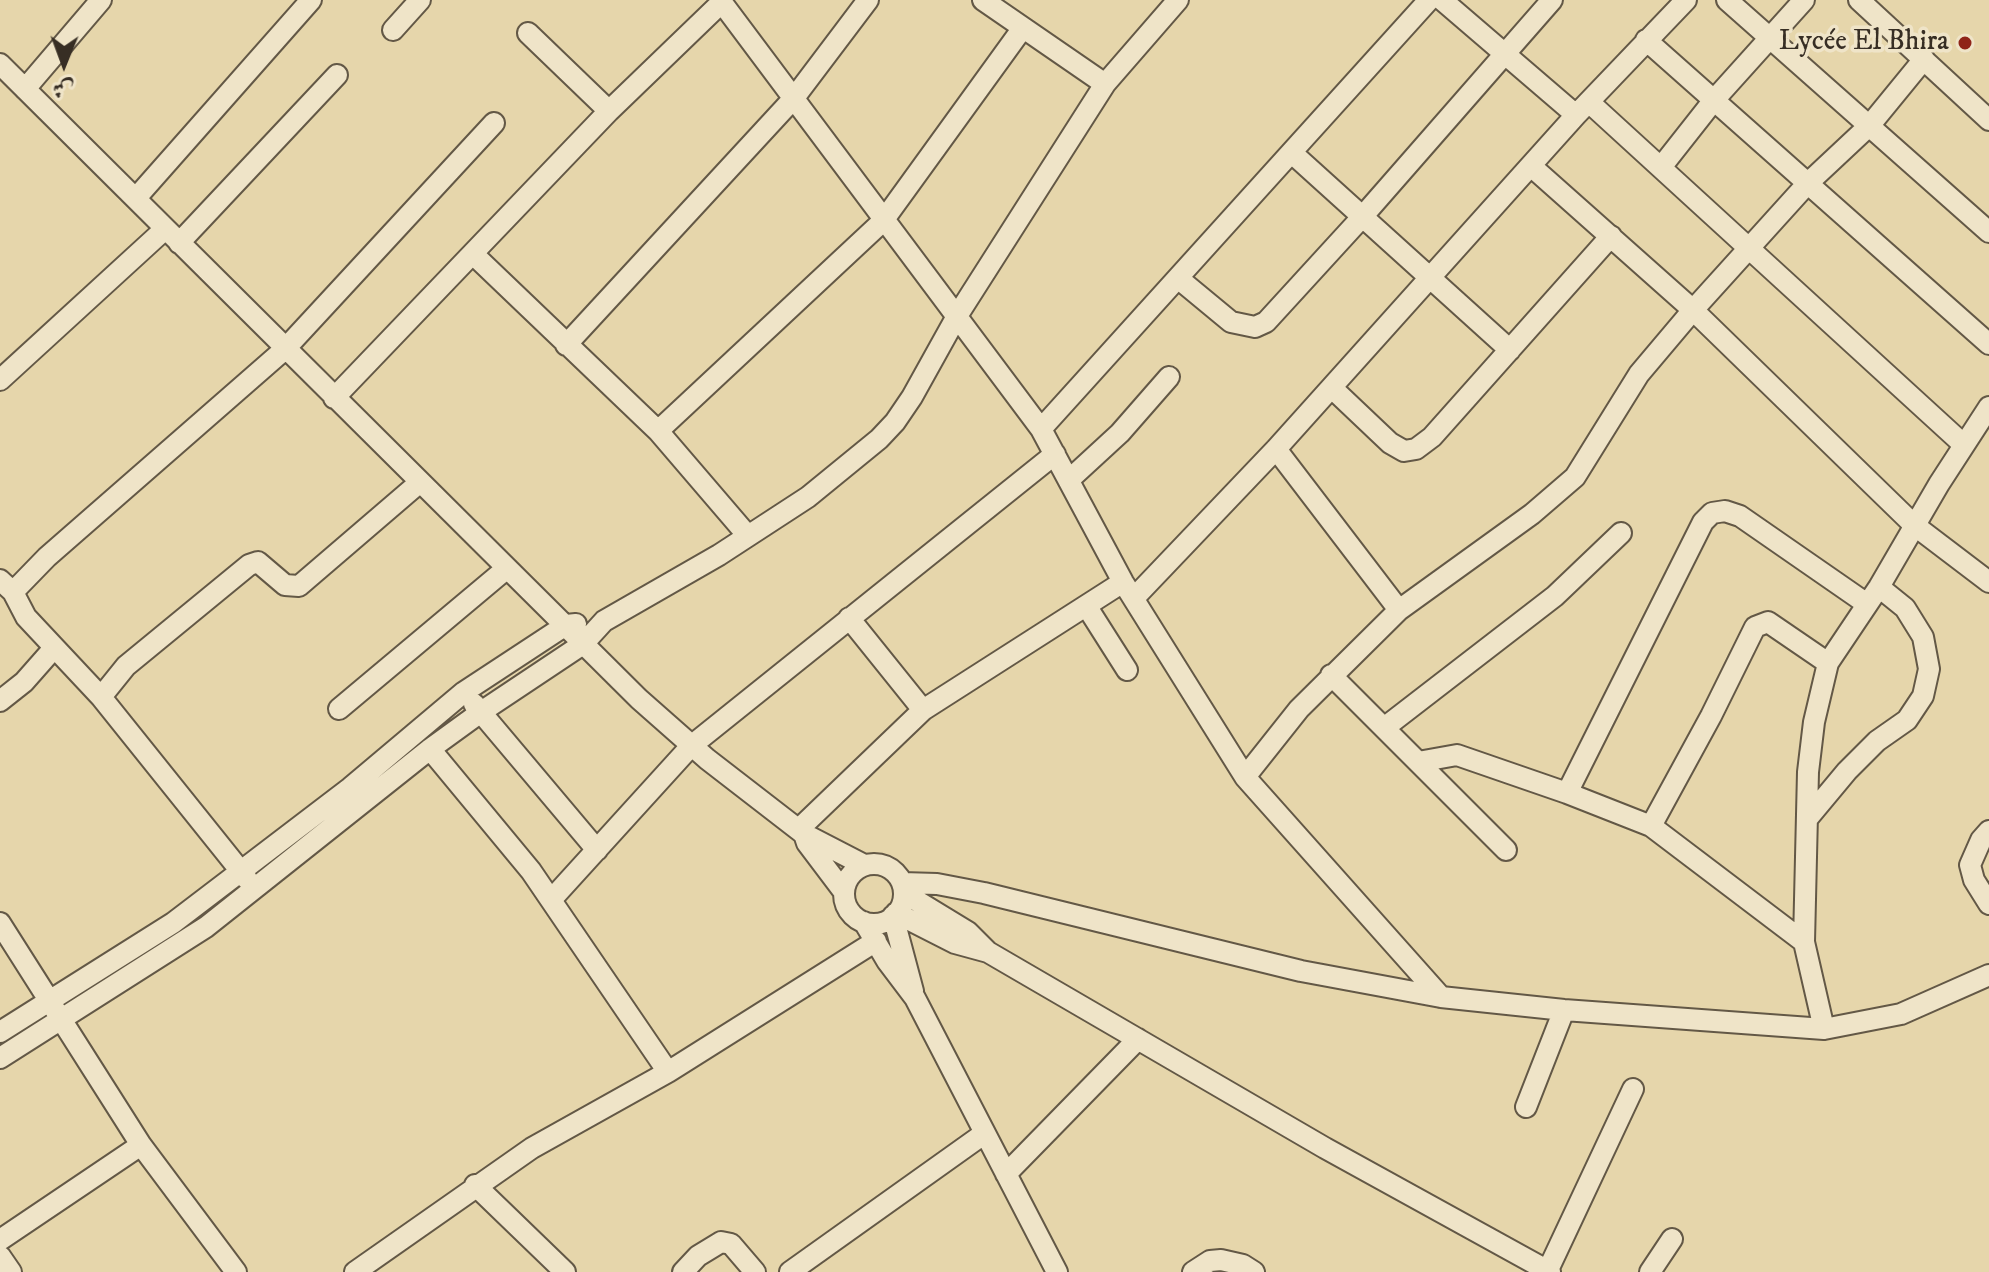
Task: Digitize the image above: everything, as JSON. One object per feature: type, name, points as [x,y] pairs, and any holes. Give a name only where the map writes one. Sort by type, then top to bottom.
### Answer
[{"type":"street","points":[[25,89],[101,0]]},
{"type":"street","points":[[136,198],[311,0]]},
{"type":"street","points":[[393,30],[420,0]]},
{"type":"street","points":[[566,345],[794,98],[868,0]]},
{"type":"street","points":[[983,0],[1105,84]]},
{"type":"street","points":[[0,1058],[206,927],[430,749],[583,644],[604,621],[808,497],[879,439],[895,422],[936,357],[957,316],[1105,84],[1178,0]]},
{"type":"street","points":[[1041,429],[1429,0]]},
{"type":"street","points":[[1442,0],[1505,53],[1662,166],[1964,445]]},
{"type":"street","points":[[1179,279],[1231,322],[1255,327],[1272,315],[1552,0]]},
{"type":"street","points":[[802,832],[923,710],[1087,607],[1128,590],[1276,449],[1429,277],[1686,0]]},
{"type":"street","points":[[1727,0],[1989,232]]},
{"type":"street","points":[[1662,166],[1714,100],[1804,0]]},
{"type":"street","points":[[1859,0],[1989,120]]},
{"type":"street","points":[[334,398],[609,111],[721,1],[1041,429],[1128,590],[1245,777],[1441,997]]},
{"type":"street","points":[[658,431],[883,221],[1022,29]]},
{"type":"street","points":[[528,33],[609,111]]},
{"type":"street","points":[[1646,40],[1989,344]]},
{"type":"street","points":[[1245,777],[1299,709],[1399,610],[1532,514],[1575,477],[1639,374],[1807,184],[1870,125],[1924,59]]},
{"type":"street","points":[[0,64],[506,569],[691,746],[802,832],[864,865]]},
{"type":"street","points":[[0,380],[172,236],[337,75]]},
{"type":"street","points":[[254,889],[101,697],[26,617],[6,586],[47,557],[285,349],[494,123]]},
{"type":"street","points":[[1292,153],[1510,350]]},
{"type":"street","points":[[1531,166],[1693,310],[1914,525],[1989,582]]},
{"type":"street","points":[[1332,388],[1390,443],[1411,452],[1432,437],[1611,236]]},
{"type":"street","points":[[473,254],[658,431],[748,536]]},
{"type":"street","points":[[1070,479],[1120,433],[1169,377]]},
{"type":"street","points":[[1824,1029],[1804,942],[1808,772],[1814,722],[1828,663],[1988,411]]},
{"type":"street","points":[[1276,449],[1399,610]]},
{"type":"street","points":[[551,900],[691,746],[1055,454]]},
{"type":"street","points":[[101,697],[126,666],[249,565],[258,562],[285,585],[299,586],[419,483]]},
{"type":"street","points":[[1567,793],[1703,522],[1712,513],[1725,511],[1740,516],[1873,595],[1905,608],[1923,637],[1929,669],[1923,696],[1907,720],[1867,751],[1807,819]]},
{"type":"street","points":[[1384,728],[1555,596],[1621,533]]},
{"type":"street","points":[[339,709],[506,569]]},
{"type":"street","points":[[1087,607],[1127,670]]},
{"type":"street","points":[[849,618],[923,710]]},
{"type":"street","points":[[0,1032],[173,923],[350,788],[464,692],[566,625],[604,621]]},
{"type":"street","points":[[1651,826],[1755,627],[1768,622],[1828,663]]},
{"type":"street","points":[[0,701],[24,682],[54,648]]},
{"type":"street","points":[[1331,675],[1506,850]]},
{"type":"street","points":[[464,692],[597,850]]},
{"type":"street","points":[[430,749],[531,871],[668,1072]]},
{"type":"street","points":[[1418,762],[1457,755],[1651,826],[1804,942]]},
{"type":"street","points":[[1989,831],[1981,840],[1970,865],[1974,880],[1989,904]]},
{"type":"street","points":[[802,832],[844,892],[849,911],[864,922],[915,998],[1057,1272]]},
{"type":"street","points":[[844,892],[848,877],[864,865],[889,868],[903,888],[968,932],[988,952]]},
{"type":"street","points":[[903,888],[937,884],[1301,971],[1441,997],[1564,1010],[1824,1029],[1901,1014],[1989,975]]},
{"type":"street","points":[[864,922],[882,922],[894,914],[902,903],[903,888]]},
{"type":"street","points":[[894,914],[955,943],[988,952],[1325,1148],[1548,1272],[1633,1089]]},
{"type":"street","points":[[894,914],[915,998]]},
{"type":"street","points":[[0,923],[141,1145],[236,1272]]},
{"type":"street","points":[[355,1272],[382,1265],[475,1185],[532,1148],[668,1072],[876,941]]},
{"type":"street","points":[[1526,1107],[1564,1010]]},
{"type":"street","points":[[1006,1174],[1138,1039]]},
{"type":"street","points":[[790,1272],[985,1133]]},
{"type":"street","points":[[0,1240],[141,1145]]},
{"type":"street","points":[[475,1185],[565,1272]]},
{"type":"street","points":[[1650,1272],[1672,1239]]},
{"type":"street","points":[[683,1272],[698,1256],[721,1242],[731,1244],[755,1272]]},
{"type":"street","points":[[0,1256],[11,1272]]},
{"type":"street","points":[[1193,1272],[1210,1261],[1221,1260],[1243,1265],[1254,1272]]},
{"type":"place","name":"Lycée El Bhira","points":[[1965,43]]}]
